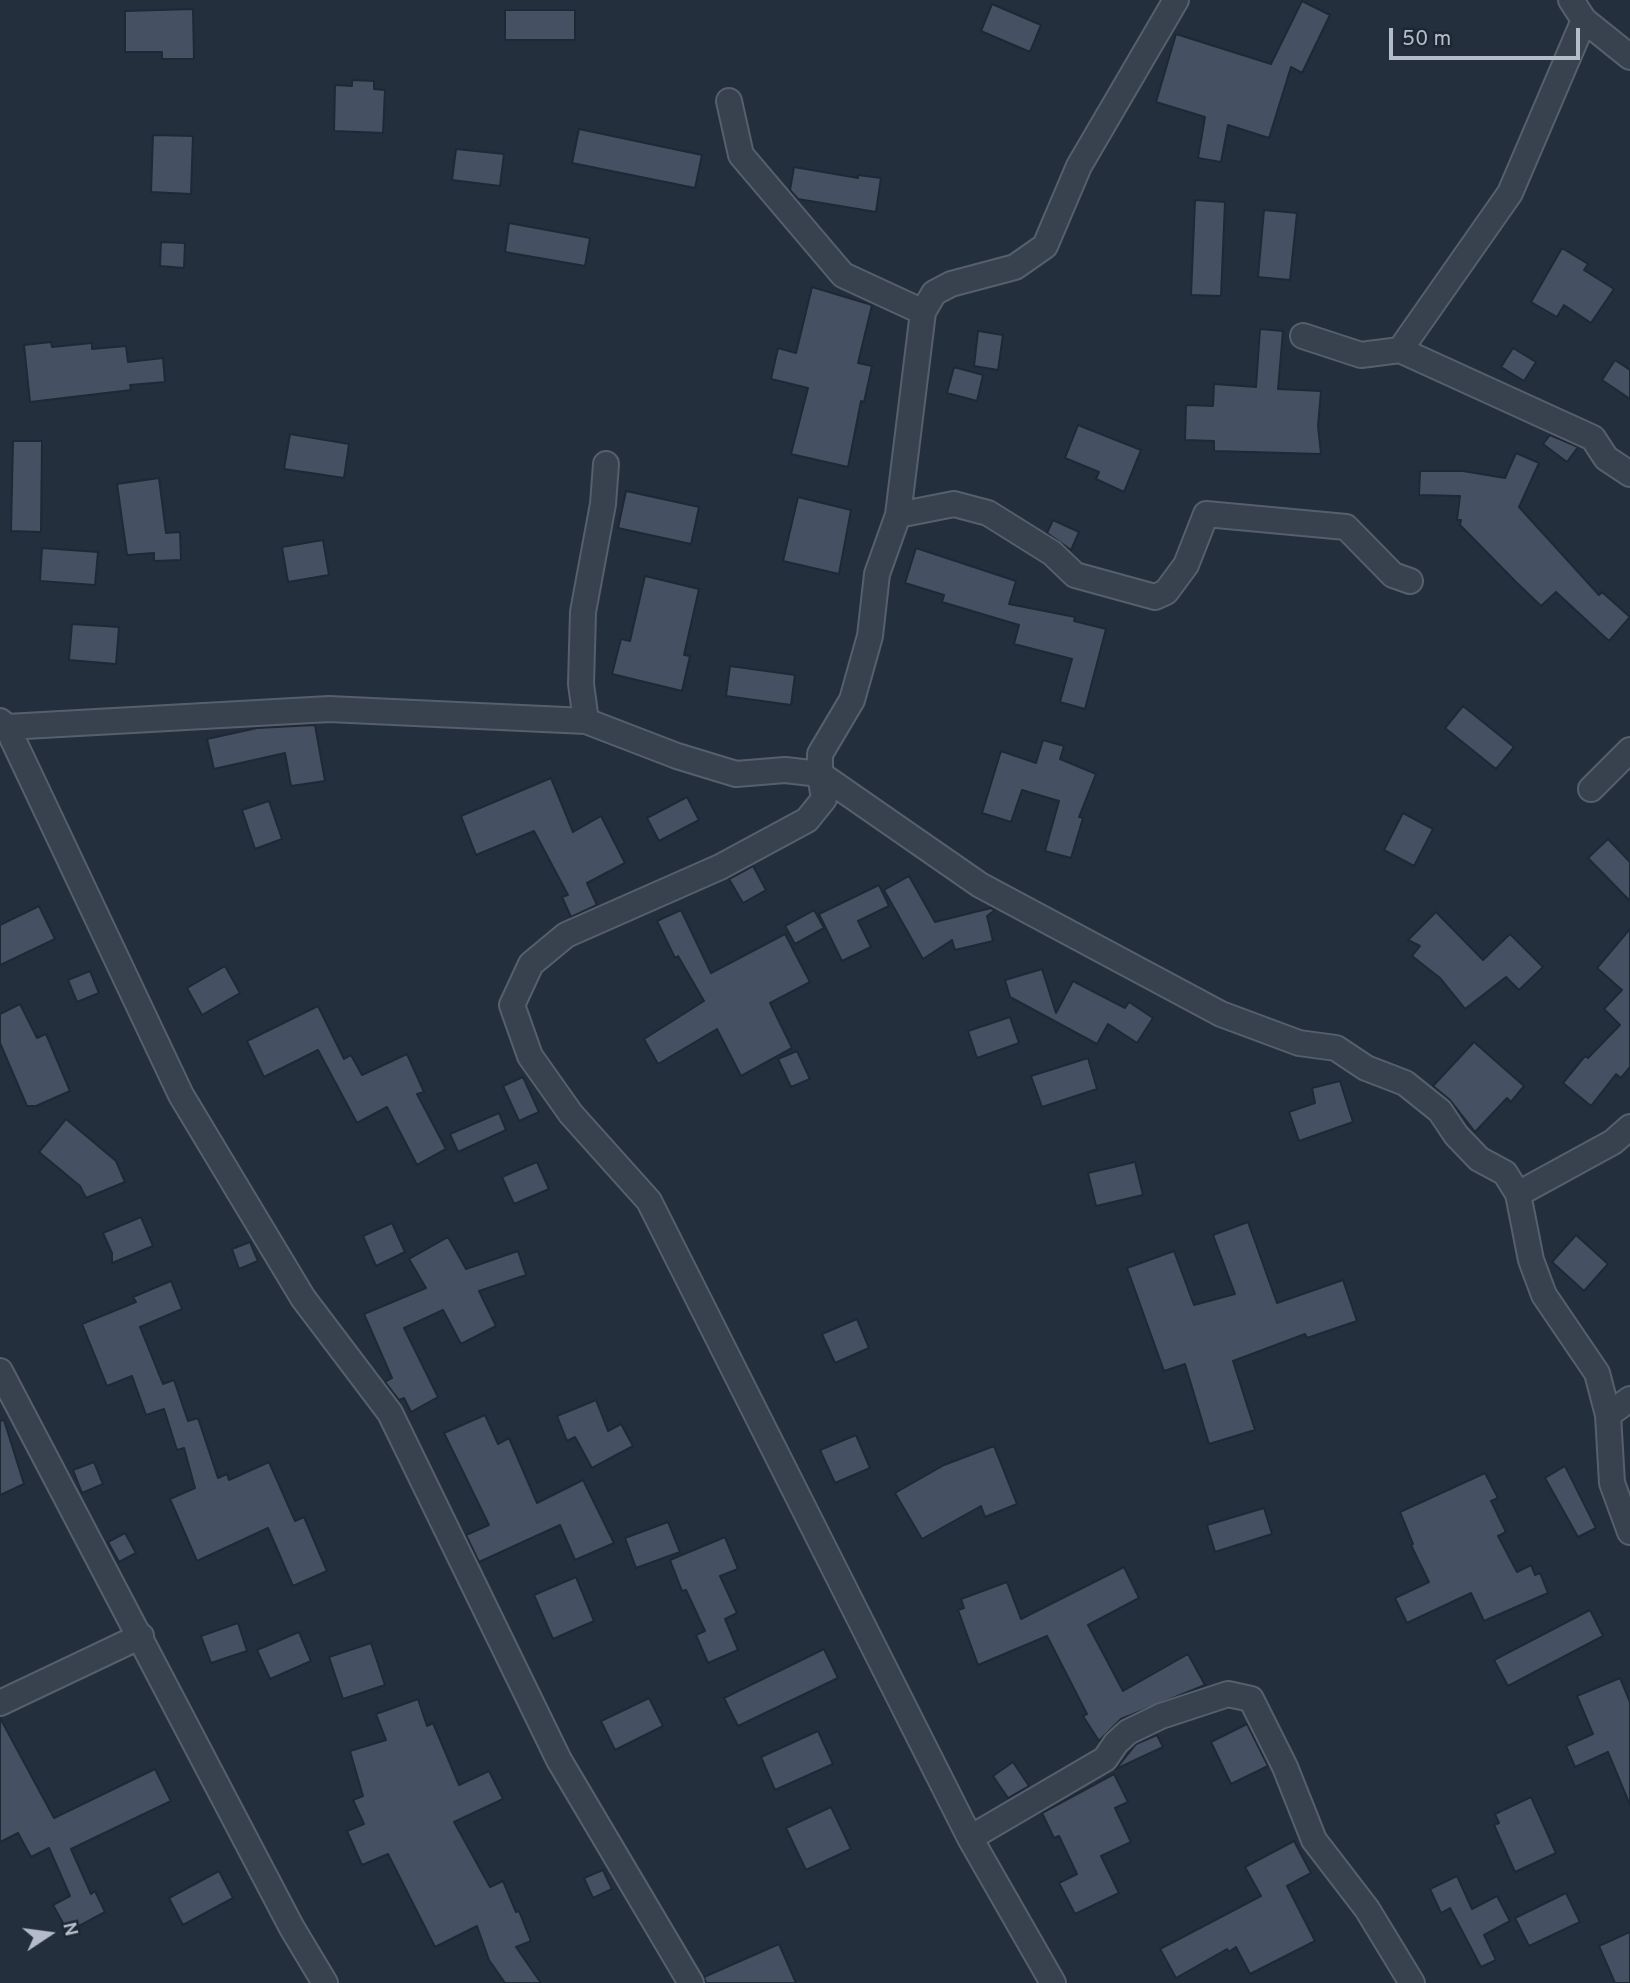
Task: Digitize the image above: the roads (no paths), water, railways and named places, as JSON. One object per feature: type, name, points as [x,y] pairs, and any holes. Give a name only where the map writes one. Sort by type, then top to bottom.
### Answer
[{"type":"street","points":[[1054,1983],[970,1838],[649,1201],[571,1114],[530,1056],[512,1005],[531,964],[566,934],[720,867],[807,820],[824,799],[820,754],[852,700],[870,636],[877,574],[898,515],[923,312],[934,293],[951,284],[1015,267],[1045,246],[1079,166],[1176,0]]},
{"type":"street","points":[[1400,350],[1510,193],[1578,10],[1630,57]]},
{"type":"street","points":[[729,101],[741,155],[843,275],[923,312]]},
{"type":"street","points":[[1303,336],[1361,355],[1400,350],[1593,438],[1606,458],[1630,474]]},
{"type":"street","points":[[586,721],[581,684],[583,612],[603,505],[606,464]]},
{"type":"street","points":[[898,515],[954,504],[988,513],[1052,553],[1075,575],[1155,597],[1166,592],[1186,565],[1206,514],[1346,527],[1393,575],[1410,581]]},
{"type":"street","points":[[691,1983],[559,1760],[390,1413],[303,1298],[181,1095],[3,724],[329,709],[586,721],[677,756],[736,774],[785,770],[820,774],[981,885],[1209,1007],[1299,1042],[1336,1048],[1366,1068],[1405,1083],[1440,1111],[1456,1135],[1479,1158],[1505,1173],[1518,1194],[1531,1260],[1544,1294],[1597,1373],[1608,1415],[1612,1483],[1630,1532]]},
{"type":"street","points":[[1591,789],[1630,750]]},
{"type":"street","points":[[1518,1194],[1613,1142],[1630,1127]]},
{"type":"street","points":[[0,1371],[292,1928],[325,1983]]},
{"type":"street","points":[[1608,1415],[1630,1399]]},
{"type":"street","points":[[0,1703],[141,1636]]},
{"type":"street","points":[[970,1838],[1105,1759],[1128,1732],[1161,1716],[1228,1694],[1251,1699],[1285,1767],[1314,1840],[1367,1909],[1412,1983]]}]
